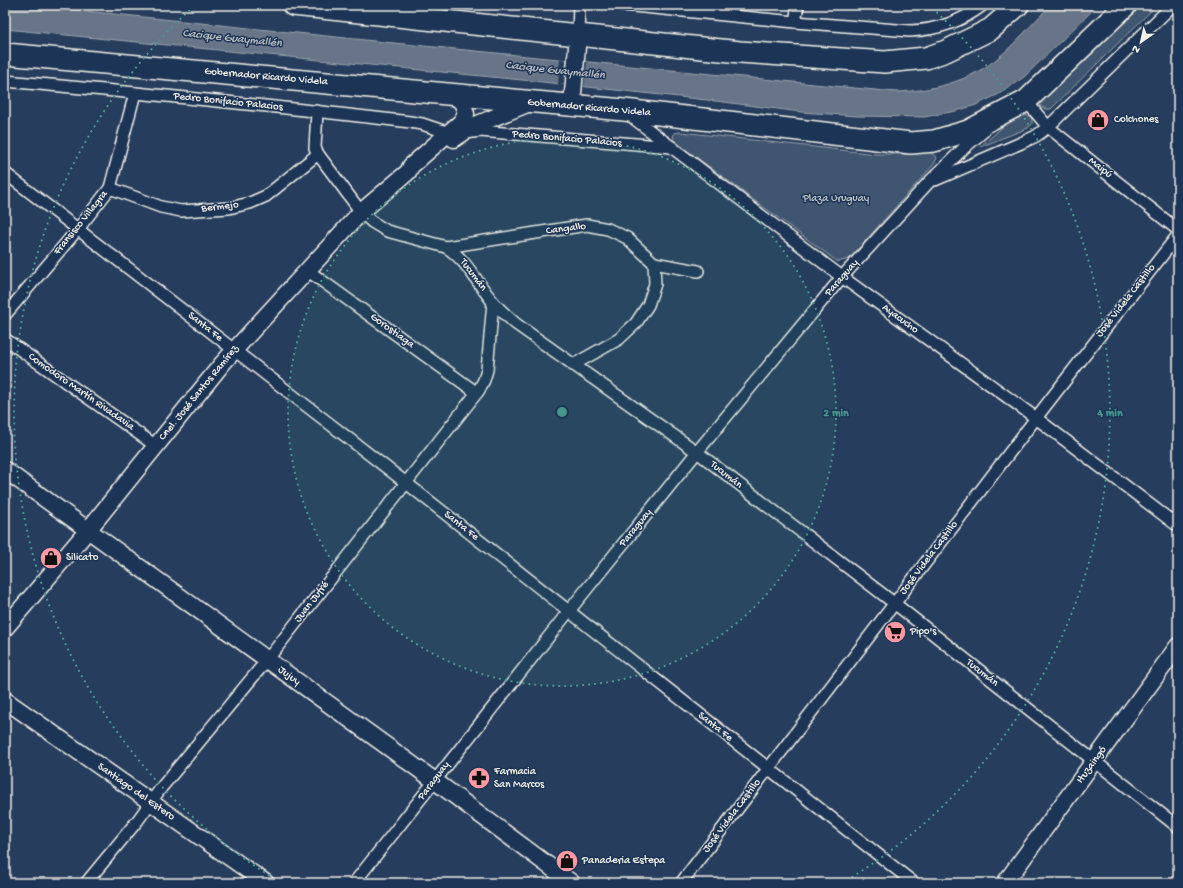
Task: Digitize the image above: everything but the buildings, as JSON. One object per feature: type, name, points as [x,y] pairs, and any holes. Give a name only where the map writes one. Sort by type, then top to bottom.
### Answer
[{"type":"highway","points":[[293,5],[740,52],[885,62],[926,58],[946,51],[978,36],[991,28],[1018,5]]},
{"type":"highway","name":"Gobernador Ricardo Videla","points":[[5,54],[533,102],[573,96],[624,110],[912,143],[934,142],[968,131],[1026,101],[1126,5]]},
{"type":"street","points":[[573,96],[579,5]]},
{"type":"street","points":[[623,5],[795,22],[910,31],[926,30],[949,24],[965,18],[983,5]]},
{"type":"street","points":[[795,22],[798,5]]},
{"type":"street","points":[[1048,127],[1173,5]]},
{"type":"street","name":"Pedro Bonifacio Palacios","points":[[5,81],[317,111],[410,122],[455,133],[480,132],[672,147]]},
{"type":"street","name":"Fransisco Villagra","points":[[5,315],[78,229],[110,188],[135,93]]},
{"type":"street","name":"Cnel. José Santos Ramírez","points":[[5,628],[89,529],[234,350],[361,212],[408,172],[415,170],[455,133],[466,114],[463,104],[455,95]]},
{"type":"street","name":"Maipú","points":[[1026,101],[1048,127],[1178,230]]},
{"type":"street","name":"Cnel. José Santos Ramírez","points":[[455,133],[533,102]]},
{"type":"street","name":"Ayacucho","points":[[624,110],[842,277],[1036,418],[1178,526]]},
{"type":"street","name":"Tucumán","points":[[317,111],[315,148],[361,212],[372,222],[387,231],[446,247],[461,258],[493,302],[516,324],[697,452],[894,604],[1178,827]]},
{"type":"street","name":"Paraguay","points":[[354,883],[697,452],[842,277],[929,182],[964,148],[1005,113]]},
{"type":"street","name":"Paraguay","points":[[929,182],[1021,143],[1036,136],[1048,127]]},
{"type":"street","name":"Bermejo","points":[[110,188],[161,207],[181,211],[230,208],[250,203],[266,196],[318,154]]},
{"type":"street","name":"Santa Fe","points":[[5,173],[405,482],[914,883]]},
{"type":"street","name":"Cangallo","points":[[446,247],[587,225],[608,230],[627,238],[654,263]]},
{"type":"street","name":"José Videla Castillo","points":[[681,883],[1036,418],[1178,235]]},
{"type":"street","points":[[573,364],[619,339],[636,323],[648,305],[656,284],[654,263],[698,271]]},
{"type":"street","name":"Gorostiaga","points":[[307,270],[477,392]]},
{"type":"street","name":"Juan Jufré","points":[[86,883],[161,788],[267,660],[477,392],[484,380],[487,370],[493,302]]},
{"type":"street","name":"Comodoro Martín Rivadavia","points":[[5,339],[156,446]]},
{"type":"street","name":"Jujuy","points":[[5,470],[89,529],[435,781],[572,883]]},
{"type":"street","name":"Ituzaingó","points":[[1005,883],[1178,646]]},
{"type":"street","name":"Santiago del Estero","points":[[5,700],[266,883]]},
{"type":"green space","points":[[1135,5],[1157,5],[1051,109],[1045,109],[1038,104]]},
{"type":"green space","points":[[1016,115],[1029,116],[1032,119],[1032,124],[1028,128],[980,147]]},
{"type":"green space","name":"Plaza Uruguay","points":[[681,132],[876,154],[929,152],[937,157],[935,163],[849,259],[838,262],[673,140],[674,133]]},
{"type":"water","name":"Cacique Guaymallén","points":[[5,5],[27,5],[394,43],[896,92],[922,90],[948,84],[972,75],[994,61],[1009,48],[1051,5],[1098,5],[1024,77],[999,94],[976,105],[956,111],[924,117],[857,116],[801,112],[542,82],[5,29]]},
{"type":"pier","points":[[560,59],[587,62],[584,87],[558,84]]},
{"type":"place","name":"Colchones","points":[[1098,120]]},
{"type":"place","name":"Silicato","points":[[51,558]]},
{"type":"place","name":"Pipo's","points":[[895,632]]},
{"type":"place","name":"Farmacia San Marcos","points":[[479,778]]},
{"type":"place","name":"Panaderia Estepa","points":[[567,861]]}]
